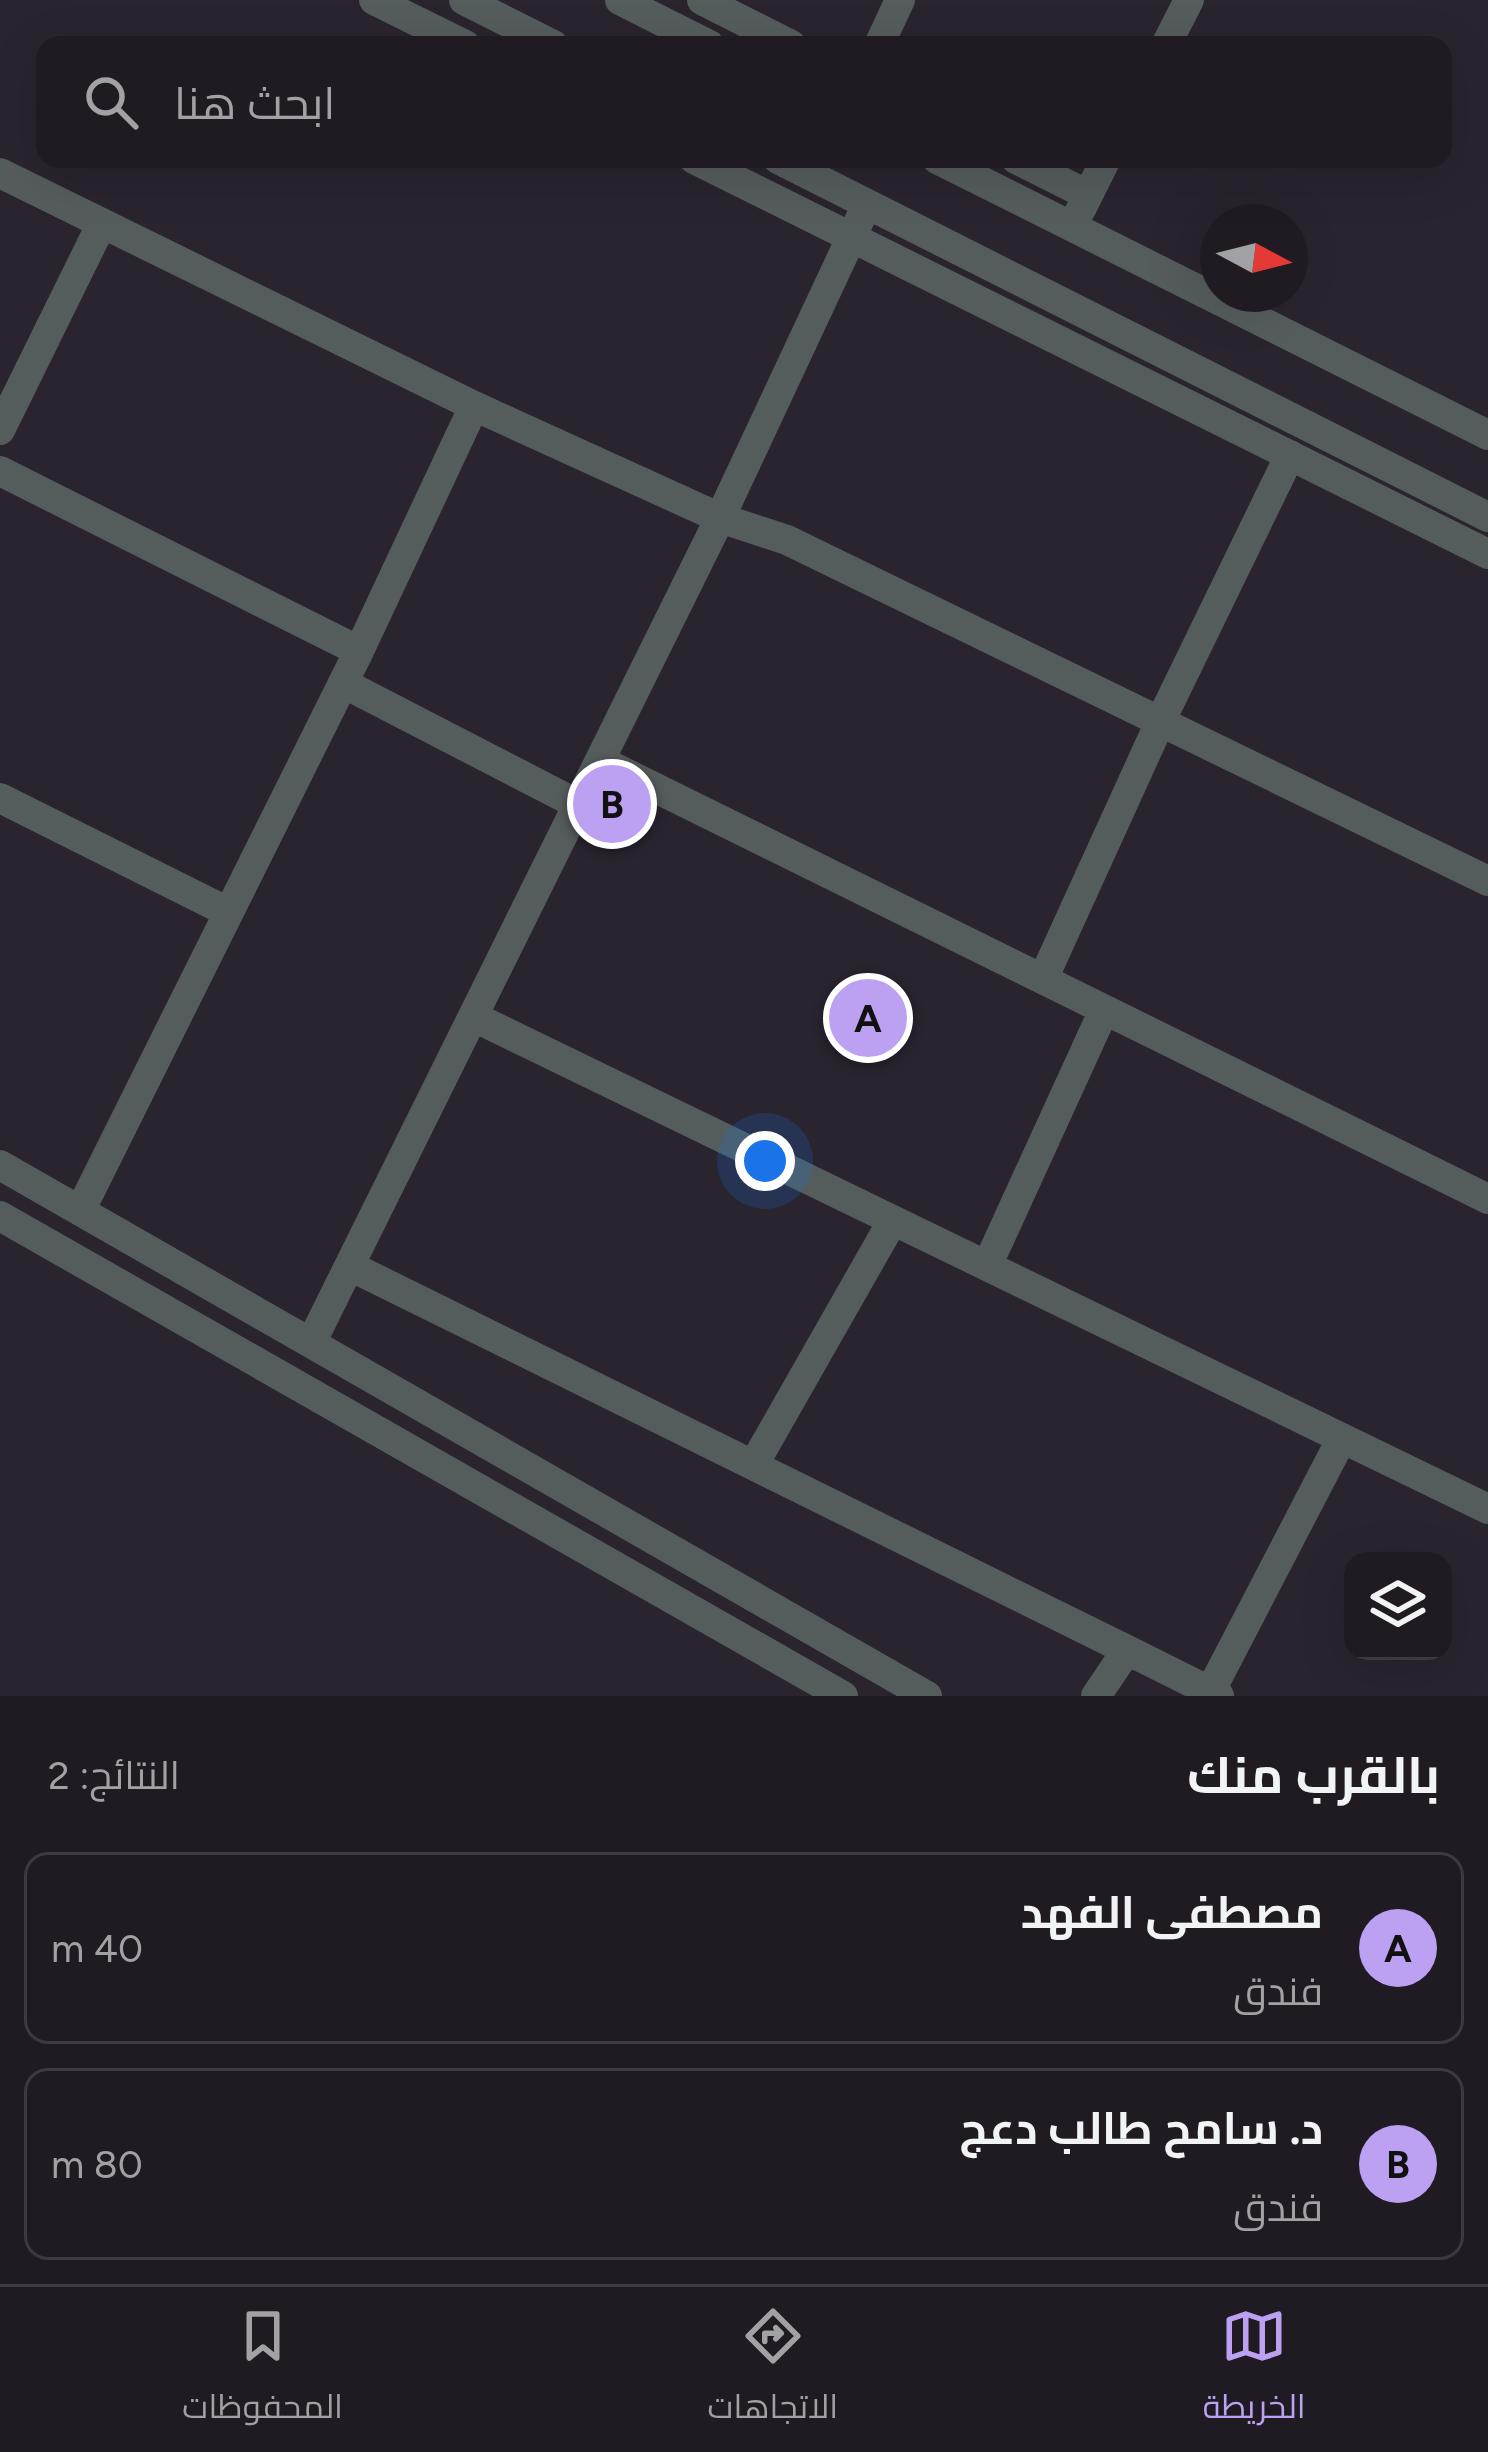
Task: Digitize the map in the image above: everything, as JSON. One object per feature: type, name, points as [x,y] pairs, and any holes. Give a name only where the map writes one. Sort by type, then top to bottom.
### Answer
[{"type":"street","points":[[374,0],[446,36]]},
{"type":"street","points":[[464,0],[535,36]]},
{"type":"street","points":[[620,0],[692,36]]},
{"type":"street","points":[[702,0],[772,36]]},
{"type":"street","points":[[883,36],[900,0]]},
{"type":"street","points":[[1171,36],[1189,0]]},
{"type":"street","points":[[712,168],[1488,554]]},
{"type":"street","points":[[796,168],[1488,517]]},
{"type":"street","points":[[955,168],[1488,435]]},
{"type":"street","points":[[1034,168],[1088,195]]},
{"type":"street","points":[[1073,227],[1102,168]]},
{"type":"street","points":[[0,173],[474,406],[720,518],[787,539],[1488,881]]},
{"type":"street","points":[[311,1343],[720,518],[867,204]]},
{"type":"street","points":[[0,430],[102,223]]},
{"type":"street","points":[[80,1211],[343,683],[474,406]]},
{"type":"street","points":[[1043,979],[1291,455]]},
{"type":"street","points":[[0,471],[358,650]]},
{"type":"street","points":[[343,683],[579,805]]},
{"type":"street","points":[[601,761],[1488,1199]]},
{"type":"street","points":[[0,798],[228,912]]},
{"type":"street","points":[[987,1266],[1104,1010]]},
{"type":"street","points":[[474,1017],[1488,1509]]},
{"type":"street","points":[[0,1165],[927,1696]]},
{"type":"street","points":[[0,1216],[843,1696]]},
{"type":"street","points":[[754,1464],[893,1220]]},
{"type":"street","points":[[350,1266],[1214,1694],[1342,1438]]},
{"type":"street","points":[[1096,1696],[1126,1650]]},
{"type":"place","name":"د. سامح طالب دعج","points":[[612,804]]},
{"type":"place","name":"مصطفى الفهد","points":[[868,1018]]}]
